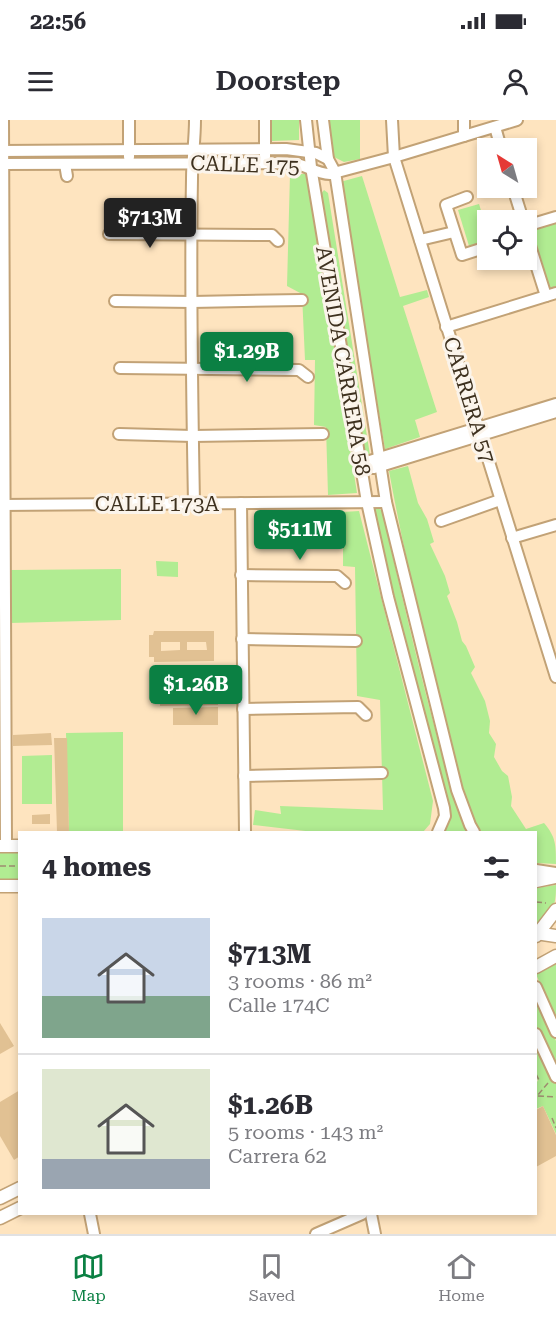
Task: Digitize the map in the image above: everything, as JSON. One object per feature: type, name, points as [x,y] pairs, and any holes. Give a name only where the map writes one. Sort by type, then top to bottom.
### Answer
[{"type":"main road","points":[[537,881],[556,875]]},
{"type":"main road","points":[[0,886],[18,886]]},
{"type":"main road","points":[[537,933],[556,907]]},
{"type":"main road","points":[[537,934],[556,936]]},
{"type":"main road","points":[[537,966],[556,956]]},
{"type":"main road","points":[[0,1198],[18,1189]]},
{"type":"main road","points":[[0,1218],[18,1209]]},
{"type":"street","points":[[3,120],[2,164],[8,206],[3,505],[3,846]]},
{"type":"street","points":[[129,120],[130,163]]},
{"type":"street","points":[[194,503],[191,236],[195,120]]},
{"type":"street","points":[[265,120],[265,163]]},
{"type":"street","name":"AVENIDA CARRERA 58","points":[[306,120],[314,189],[367,502],[388,597],[444,808],[445,816],[438,831]]},
{"type":"street","name":"AVENIDA CARRERA 58","points":[[323,120],[328,159],[334,172],[386,502],[457,790],[474,831]]},
{"type":"street","name":"CARRERA 57","points":[[392,120],[394,157],[556,677]]},
{"type":"street","points":[[464,120],[464,136]]},
{"type":"street","name":"CALLE 175","points":[[2,164],[293,163],[311,167],[320,173],[334,172],[394,157],[517,120]]},
{"type":"street","points":[[495,127],[498,138]]},
{"type":"street","name":"CALLE 175","points":[[2,151],[265,150],[309,152],[328,159]]},
{"type":"street","points":[[65,164],[67,176]]},
{"type":"street","points":[[314,189],[325,182],[336,187]]},
{"type":"street","points":[[467,197],[446,205],[462,255],[477,250]]},
{"type":"street","points":[[537,223],[556,217]]},
{"type":"street","points":[[420,240],[454,232]]},
{"type":"street","points":[[109,234],[272,235],[278,241]]},
{"type":"street","points":[[446,327],[551,294],[537,260]]},
{"type":"street","points":[[115,301],[303,300]]},
{"type":"street","points":[[120,368],[299,370],[308,377]]},
{"type":"street","points":[[479,433],[556,404]]},
{"type":"street","points":[[361,468],[556,412]]},
{"type":"street","points":[[119,434],[193,436],[323,434]]},
{"type":"street","points":[[441,521],[500,500]]},
{"type":"street","name":"CALLE 173A","points":[[3,505],[386,502]]},
{"type":"street","points":[[240,503],[245,831]]},
{"type":"street","points":[[512,538],[556,525]]},
{"type":"street","points":[[242,575],[337,576],[345,583]]},
{"type":"street","points":[[242,639],[356,640]]},
{"type":"street","points":[[243,709],[358,707],[366,715]]},
{"type":"street","points":[[244,776],[382,773]]},
{"type":"street","points":[[537,870],[556,875]]},
{"type":"street","points":[[537,989],[556,1032]]},
{"type":"street","points":[[537,1037],[553,1078]]},
{"type":"street","points":[[90,1215],[94,1234]]},
{"type":"street","points":[[316,1234],[360,1215]]},
{"type":"street","points":[[371,1215],[375,1234]]},
{"type":"path","points":[[0,866],[18,866]]},
{"type":"path","points":[[537,902],[556,907]]},
{"type":"path","points":[[537,1076],[539,1080]]},
{"type":"path","points":[[537,1095],[553,1078]]},
{"type":"path","points":[[537,1096],[556,1097]]},
{"type":"path","points":[[552,1118],[556,1128]]},
{"type":"green space","points":[[271,120],[299,120],[299,140],[272,141]]},
{"type":"green space","points":[[329,120],[360,120],[360,159],[344,162],[334,157]]},
{"type":"green space","points":[[124,154],[126,156],[124,159],[8,159],[10,155]]},
{"type":"green space","points":[[290,174],[307,174],[357,493],[328,495],[326,427],[314,425],[315,360],[305,360],[302,294],[287,286]]},
{"type":"green space","points":[[362,176],[400,297],[427,290],[429,297],[403,306],[437,412],[415,420],[420,437],[385,449],[340,182]]},
{"type":"green space","points":[[324,190],[328,193],[369,457],[364,456],[321,194]]},
{"type":"green space","points":[[479,204],[481,210],[477,210],[477,243],[469,246],[458,210]]},
{"type":"green space","points":[[556,223],[556,286],[550,288],[537,246],[537,229]]},
{"type":"green space","points":[[408,466],[418,503],[427,519],[434,542],[430,544],[445,576],[450,593],[447,596],[462,641],[475,667],[471,673],[485,701],[490,721],[489,733],[496,744],[494,757],[502,771],[508,776],[512,797],[511,806],[526,829],[544,823],[548,828],[554,842],[556,864],[537,863],[537,831],[480,831],[468,806],[458,776],[421,624],[389,471]]},
{"type":"green space","points":[[377,507],[382,511],[420,672],[449,780],[469,831],[445,831],[449,823],[450,809],[414,681],[374,509]]},
{"type":"green space","points":[[359,511],[433,801],[430,824],[424,831],[305,831],[253,825],[255,810],[281,814],[280,806],[383,810],[380,700],[357,696],[355,567],[343,566],[343,512]]},
{"type":"green space","points":[[156,561],[178,562],[178,577],[157,576]]},
{"type":"green space","points":[[121,569],[121,620],[10,623],[11,570]]},
{"type":"green space","points":[[123,732],[123,831],[69,831],[66,733]]},
{"type":"green space","points":[[52,755],[52,804],[22,804],[22,756]]},
{"type":"green space","points":[[18,850],[18,882],[0,883],[0,851]]},
{"type":"green space","points":[[556,885],[552,908],[537,923],[537,888]]},
{"type":"green space","points":[[556,964],[556,1022],[537,976],[537,974]]},
{"type":"green space","points":[[537,997],[556,1041],[556,1073],[537,1031]]},
{"type":"green space","points":[[541,1050],[556,1077],[556,1134],[543,1106],[537,1109],[537,1052]]},
{"type":"building","points":[[154,631],[214,631],[214,661],[154,662],[154,657],[149,657],[149,635],[153,635]],"holes":[[[161,642],[180,642],[180,650],[161,651]],[[187,642],[206,642],[207,650],[187,650]]]},
{"type":"building","points":[[160,687],[218,687],[218,705],[160,706]]},
{"type":"building","points":[[218,707],[218,725],[173,725],[173,708]]},
{"type":"building","points":[[51,733],[52,745],[13,746],[13,735]]},
{"type":"building","points":[[54,738],[67,738],[69,831],[57,831]]},
{"type":"building","points":[[50,814],[50,824],[32,824],[32,815]]},
{"type":"building","points":[[0,1023],[14,1046],[0,1054]]},
{"type":"building","points":[[18,1091],[18,1157],[14,1160],[0,1136],[0,1102]]},
{"type":"building","points":[[543,1106],[556,1135],[556,1156],[537,1166],[537,1109]]}]
